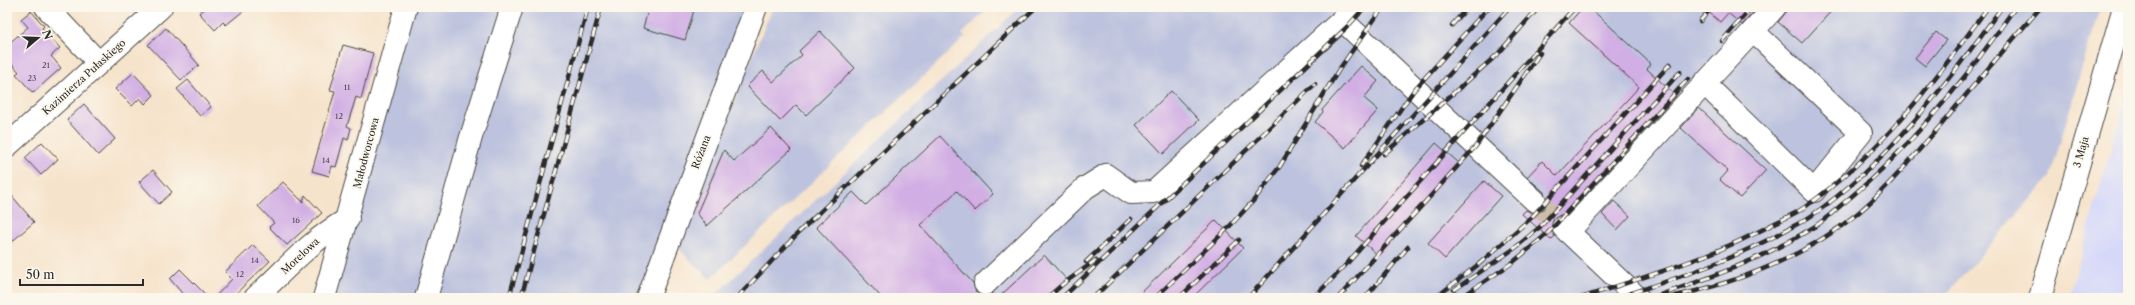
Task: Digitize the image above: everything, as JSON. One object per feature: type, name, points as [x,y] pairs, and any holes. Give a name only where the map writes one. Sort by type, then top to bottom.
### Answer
[{"type":"street","points":[[46,7],[99,63]]},
{"type":"street","name":"Kazimierza Pułaskiego","points":[[7,146],[161,7]]},
{"type":"street","name":"Małodworcowa","points":[[324,298],[348,219],[406,7]]},
{"type":"street","points":[[426,298],[471,137],[512,7]]},
{"type":"street","name":"Różana","points":[[648,298],[756,7]]},
{"type":"street","points":[[1638,298],[1566,230],[1774,7]]},
{"type":"street","name":"3 Maja","points":[[2040,298],[2124,7]]},
{"type":"street","points":[[985,284],[1085,188],[1106,175],[1131,193],[1154,192],[1347,13],[1535,201]]},
{"type":"street","points":[[1704,83],[1814,191],[1862,133],[1752,31]]},
{"type":"street","name":"Morelowa","points":[[255,298],[329,229],[348,219]]},
{"type":"shaded area","points":[[413,7],[747,7],[639,298],[334,298]]},
{"type":"shaded area","points":[[773,7],[990,7],[962,34],[965,37],[710,279],[678,248],[750,62]]},
{"type":"shaded area","points":[[1020,7],[2100,7],[2050,177],[1943,298],[712,298]]},
{"type":"shaded area","points":[[2128,88],[2128,298],[2069,298]]},
{"type":"building","points":[[206,7],[248,7],[226,25],[223,22],[215,30],[199,13]]},
{"type":"building","points":[[649,7],[695,7],[685,40],[643,28]]},
{"type":"building","points":[[1583,7],[1589,7],[1651,64],[1647,69],[1676,96],[1567,215],[1560,215],[1554,219],[1551,230],[1555,236],[1551,240],[1522,214],[1526,210],[1533,213],[1539,213],[1544,209],[1547,203],[1544,192],[1527,177],[1542,161],[1557,176],[1639,87],[1569,23]]},
{"type":"building","points":[[1703,7],[1758,7],[1742,25],[1728,13],[1720,22]]},
{"type":"building","points":[[1787,7],[1835,7],[1802,43],[1778,22],[1784,15]]},
{"type":"building","points":[[31,11],[44,26],[42,28],[60,48],[51,56],[61,68],[33,93],[16,74],[19,72],[7,58],[7,45],[28,27],[21,19]]},
{"type":"building","points":[[166,28],[199,65],[181,80],[148,45]]},
{"type":"building","points":[[820,31],[855,68],[806,115],[796,105],[780,121],[747,86],[763,71],[773,82],[802,55],[799,51]]},
{"type":"building","points":[[1936,32],[1946,40],[1925,66],[1915,58]]},
{"type":"building","points":[[343,45],[373,53],[361,99],[356,97],[347,126],[351,128],[348,140],[344,138],[336,167],[332,166],[329,176],[312,171],[335,91],[330,90]]},
{"type":"building","points":[[1361,66],[1378,81],[1364,98],[1378,110],[1345,148],[1315,122],[1323,112],[1322,110]]},
{"type":"building","points":[[133,73],[154,95],[145,104],[140,98],[132,106],[115,89]]},
{"type":"building","points":[[188,80],[211,107],[200,116],[177,89]]},
{"type":"building","points":[[1171,91],[1199,120],[1163,154],[1136,125]]},
{"type":"building","points":[[84,104],[115,139],[98,155],[67,120]]},
{"type":"building","points":[[1699,108],[1766,170],[1740,198],[1720,180],[1728,171],[1681,128]]},
{"type":"building","points":[[771,128],[791,150],[707,226],[697,213],[724,150],[734,161]]},
{"type":"building","points":[[940,136],[993,194],[975,211],[957,191],[920,225],[973,283],[976,292],[987,298],[882,298],[816,227],[853,192],[866,205]]},
{"type":"building","points":[[42,142],[58,159],[41,175],[25,158]]},
{"type":"building","points":[[1436,143],[1459,163],[1379,256],[1356,236]]},
{"type":"building","points":[[153,170],[172,192],[159,204],[139,182]]},
{"type":"building","points":[[1484,181],[1501,196],[1445,259],[1428,243]]},
{"type":"building","points":[[283,182],[303,202],[305,195],[322,213],[287,245],[269,227],[274,223],[258,206]]},
{"type":"building","points":[[7,190],[34,222],[7,246]]},
{"type":"building","points":[[1614,201],[1630,216],[1617,230],[1602,214]]},
{"type":"building","points":[[1216,220],[1243,248],[1192,298],[1136,298]]},
{"type":"building","points":[[253,245],[270,261],[231,298],[214,298],[232,279],[225,272]]},
{"type":"building","points":[[1044,255],[1068,281],[1050,298],[998,298]]},
{"type":"building","points":[[180,269],[209,298],[186,298],[170,279]]},
{"type":"tunnel","points":[[1535,201],[1563,227]]},
{"type":"railway","points":[[509,298],[588,7]]},
{"type":"railway","points":[[521,298],[601,7]]},
{"type":"railway","points":[[737,298],[799,232],[1036,7]]},
{"type":"railway","points":[[1062,298],[1348,26],[1365,7]]},
{"type":"railway","points":[[1155,298],[1228,228],[1254,200],[1280,166],[1338,71],[1383,7]]},
{"type":"railway","points":[[1452,25],[1468,7]]},
{"type":"railway","points":[[1361,166],[1414,90],[1489,7]]},
{"type":"railway","points":[[1248,298],[1510,7]]},
{"type":"railway","points":[[1384,154],[1498,54],[1539,7]]},
{"type":"railway","points":[[1313,298],[1343,268],[1575,7]]},
{"type":"railway","points":[[1700,21],[1712,7]]},
{"type":"railway","points":[[1722,41],[1752,7]]},
{"type":"railway","points":[[1581,298],[1703,257],[1750,236],[1805,207],[1858,164],[1905,115],[1948,62],[1988,7]]},
{"type":"railway","points":[[1616,298],[1719,262],[1759,244],[1803,221],[1839,195],[1866,171],[1915,120],[1960,64],[2002,7]]},
{"type":"railway","points":[[1666,298],[1717,285],[1767,268],[1814,244],[1858,213],[1901,170],[1941,125],[2041,7]]},
{"type":"railway","points":[[1651,298],[1714,276],[1755,259],[1795,238],[1822,221],[1869,181],[1915,136],[1957,87],[2014,9]]},
{"type":"railway","points":[[1338,298],[1476,146],[1540,53]]},
{"type":"railway","points":[[1435,298],[1479,264],[1531,218],[1670,64]]},
{"type":"railway","points":[[1454,290],[1515,248],[1540,227],[1680,72]]},
{"type":"railway","points":[[1460,298],[1512,263],[1547,234],[1688,79]]},
{"type":"railway","points":[[1093,298],[1315,84]]},
{"type":"railway","points":[[1086,262],[1131,219]]},
{"type":"railway","points":[[1179,298],[1239,240]]},
{"type":"railway","points":[[1365,298],[1408,247]]},
{"type":"railway","points":[[1047,298],[1063,284],[1096,260]]}]
